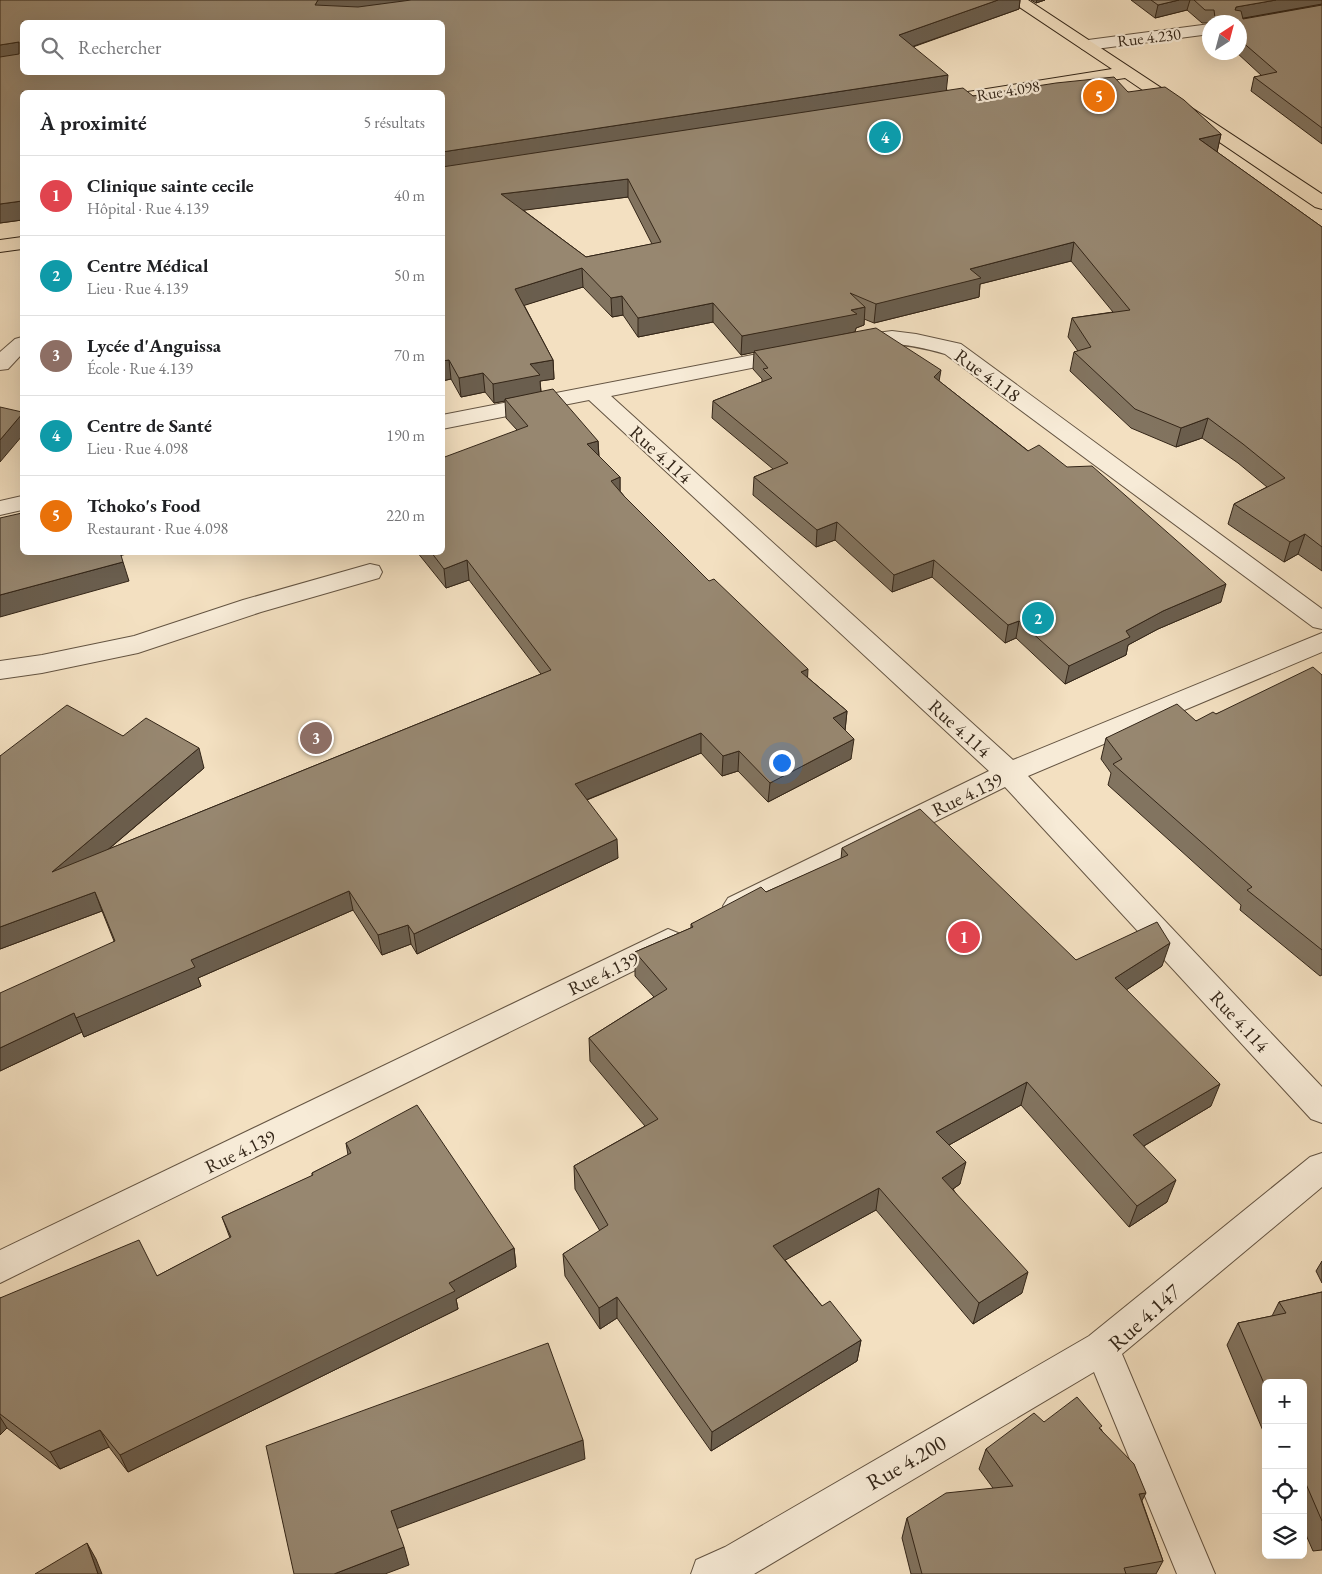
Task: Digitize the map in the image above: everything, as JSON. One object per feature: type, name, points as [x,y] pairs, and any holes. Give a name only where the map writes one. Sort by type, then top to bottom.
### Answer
[{"type":"main road","points":[[1016,0],[1088,45],[1322,203]]},
{"type":"main road","name":"Rue 4.098","points":[[923,104],[1128,72]]},
{"type":"main road","points":[[0,246],[20,243]]},
{"type":"street","name":"Rue 4.230","points":[[1088,45],[1202,30]]},
{"type":"street","name":"Rue 4.118","points":[[834,345],[872,337],[912,338],[953,348],[1322,620]]},
{"type":"street","points":[[0,364],[20,346]]},
{"type":"street","points":[[445,421],[805,350]]},
{"type":"street","name":"Rue 4.114","points":[[594,393],[1010,773],[1322,1109]]},
{"type":"street","points":[[0,508],[20,504]]},
{"type":"street","points":[[0,670],[42,664],[138,644],[252,606],[370,572]]},
{"type":"street","name":"Rue 4.139","points":[[715,918],[1010,773],[1322,642]]},
{"type":"street","name":"Rue 4.139","points":[[0,1267],[688,931]]},
{"type":"street","name":"Rue 4.147","points":[[1196,1574],[1102,1348],[1322,1167]]},
{"type":"street","name":"Rue 4.200","points":[[731,1570],[1102,1348]]},
{"type":"building","points":[[0,0],[318,0],[315,5],[358,7],[411,0],[998,0],[899,35],[948,75],[445,152],[445,90],[20,90],[20,201],[0,204],[0,57],[19,54],[19,42],[0,45]]},
{"type":"building","points":[[1151,0],[1179,0],[1158,5]]},
{"type":"building","points":[[1194,0],[1276,0],[1236,7],[1235,10],[1241,11],[1242,15],[1215,15],[1214,10],[1205,10]]},
{"type":"building","points":[[1322,5],[1322,128],[1254,77],[1277,72],[1247,46],[1247,18]]},
{"type":"building","points":[[1114,77],[1128,92],[1165,87],[1184,100],[1221,134],[1199,139],[1322,227],[1322,547],[1305,534],[1290,542],[1234,504],[1285,478],[1243,444],[1208,418],[1181,428],[1135,409],[1074,352],[1091,347],[1072,318],[1130,310],[1074,242],[970,269],[981,278],[876,304],[850,293],[865,307],[851,310],[857,314],[742,336],[713,303],[638,318],[622,296],[611,298],[582,268],[515,289],[553,360],[530,364],[540,375],[493,384],[483,373],[459,378],[449,360],[445,361],[445,167],[963,88],[973,96],[1056,83]],"holes":[[[628,179],[661,242],[586,257],[501,194]]]},
{"type":"building","points":[[876,328],[941,370],[934,377],[1028,451],[1039,445],[1067,467],[1092,466],[1226,584],[1163,611],[1126,631],[1130,637],[1069,666],[1019,621],[1008,625],[934,560],[894,575],[837,522],[817,530],[754,477],[788,463],[713,401],[772,378],[763,369],[768,368],[754,351]]},
{"type":"building","points":[[553,389],[598,441],[587,444],[620,477],[611,481],[709,581],[714,579],[808,669],[801,672],[847,711],[833,718],[854,739],[770,783],[739,751],[723,756],[701,733],[575,784],[617,839],[414,934],[408,925],[378,935],[349,891],[191,960],[195,967],[76,1018],[74,1013],[0,1048],[0,993],[115,941],[95,892],[0,927],[0,756],[67,705],[123,736],[146,718],[199,748],[52,872],[551,670],[467,560],[444,569],[433,555],[445,555],[445,457],[528,426],[505,399]]},
{"type":"building","points":[[0,407],[20,412],[20,416],[0,440]]},
{"type":"building","points":[[20,513],[20,555],[121,555],[123,562],[0,595],[0,518]]},
{"type":"building","points":[[1313,667],[1322,675],[1322,950],[1247,890],[1252,887],[1113,764],[1122,759],[1106,738],[1177,704],[1196,721],[1213,712],[1216,714]]},
{"type":"building","points":[[920,809],[1076,960],[1157,922],[1170,943],[1115,978],[1220,1084],[1133,1135],[1176,1180],[1137,1206],[1027,1082],[936,1132],[966,1162],[942,1178],[1028,1272],[979,1303],[879,1188],[773,1246],[822,1306],[830,1301],[861,1340],[712,1432],[617,1297],[599,1308],[563,1254],[608,1225],[574,1166],[658,1119],[589,1038],[667,989],[635,952],[693,927],[691,924],[761,887],[766,892],[848,855],[842,848]]},
{"type":"building","points":[[417,1105],[514,1248],[449,1283],[455,1291],[120,1455],[100,1430],[50,1452],[0,1414],[0,1298],[139,1240],[157,1276],[231,1237],[222,1217],[313,1175],[312,1173],[351,1153],[346,1143]]},
{"type":"building","points":[[1322,1292],[1322,1521],[1307,1486],[1307,1379],[1262,1379],[1238,1323],[1286,1313],[1279,1302]]},
{"type":"building","points":[[548,1343],[583,1440],[391,1511],[404,1547],[334,1574],[294,1574],[266,1446]]},
{"type":"building","points":[[1077,1397],[1102,1426],[1099,1428],[1134,1464],[1146,1493],[1139,1494],[1163,1561],[1124,1568],[1126,1574],[922,1574],[907,1518],[946,1493],[1013,1486],[986,1449],[1034,1413],[1044,1422]]},
{"type":"building","points":[[87,1543],[98,1574],[35,1574]]},
{"type":"place","name":"Tchoko's Food","points":[[1099,96]]},
{"type":"place","name":"Centre de Santé","points":[[885,137]]},
{"type":"place","name":"Centre Médical","points":[[1038,618]]},
{"type":"place","name":"Lycée d'Anguissa","points":[[316,738]]},
{"type":"place","name":"Clinique sainte cecile","points":[[964,937]]}]
